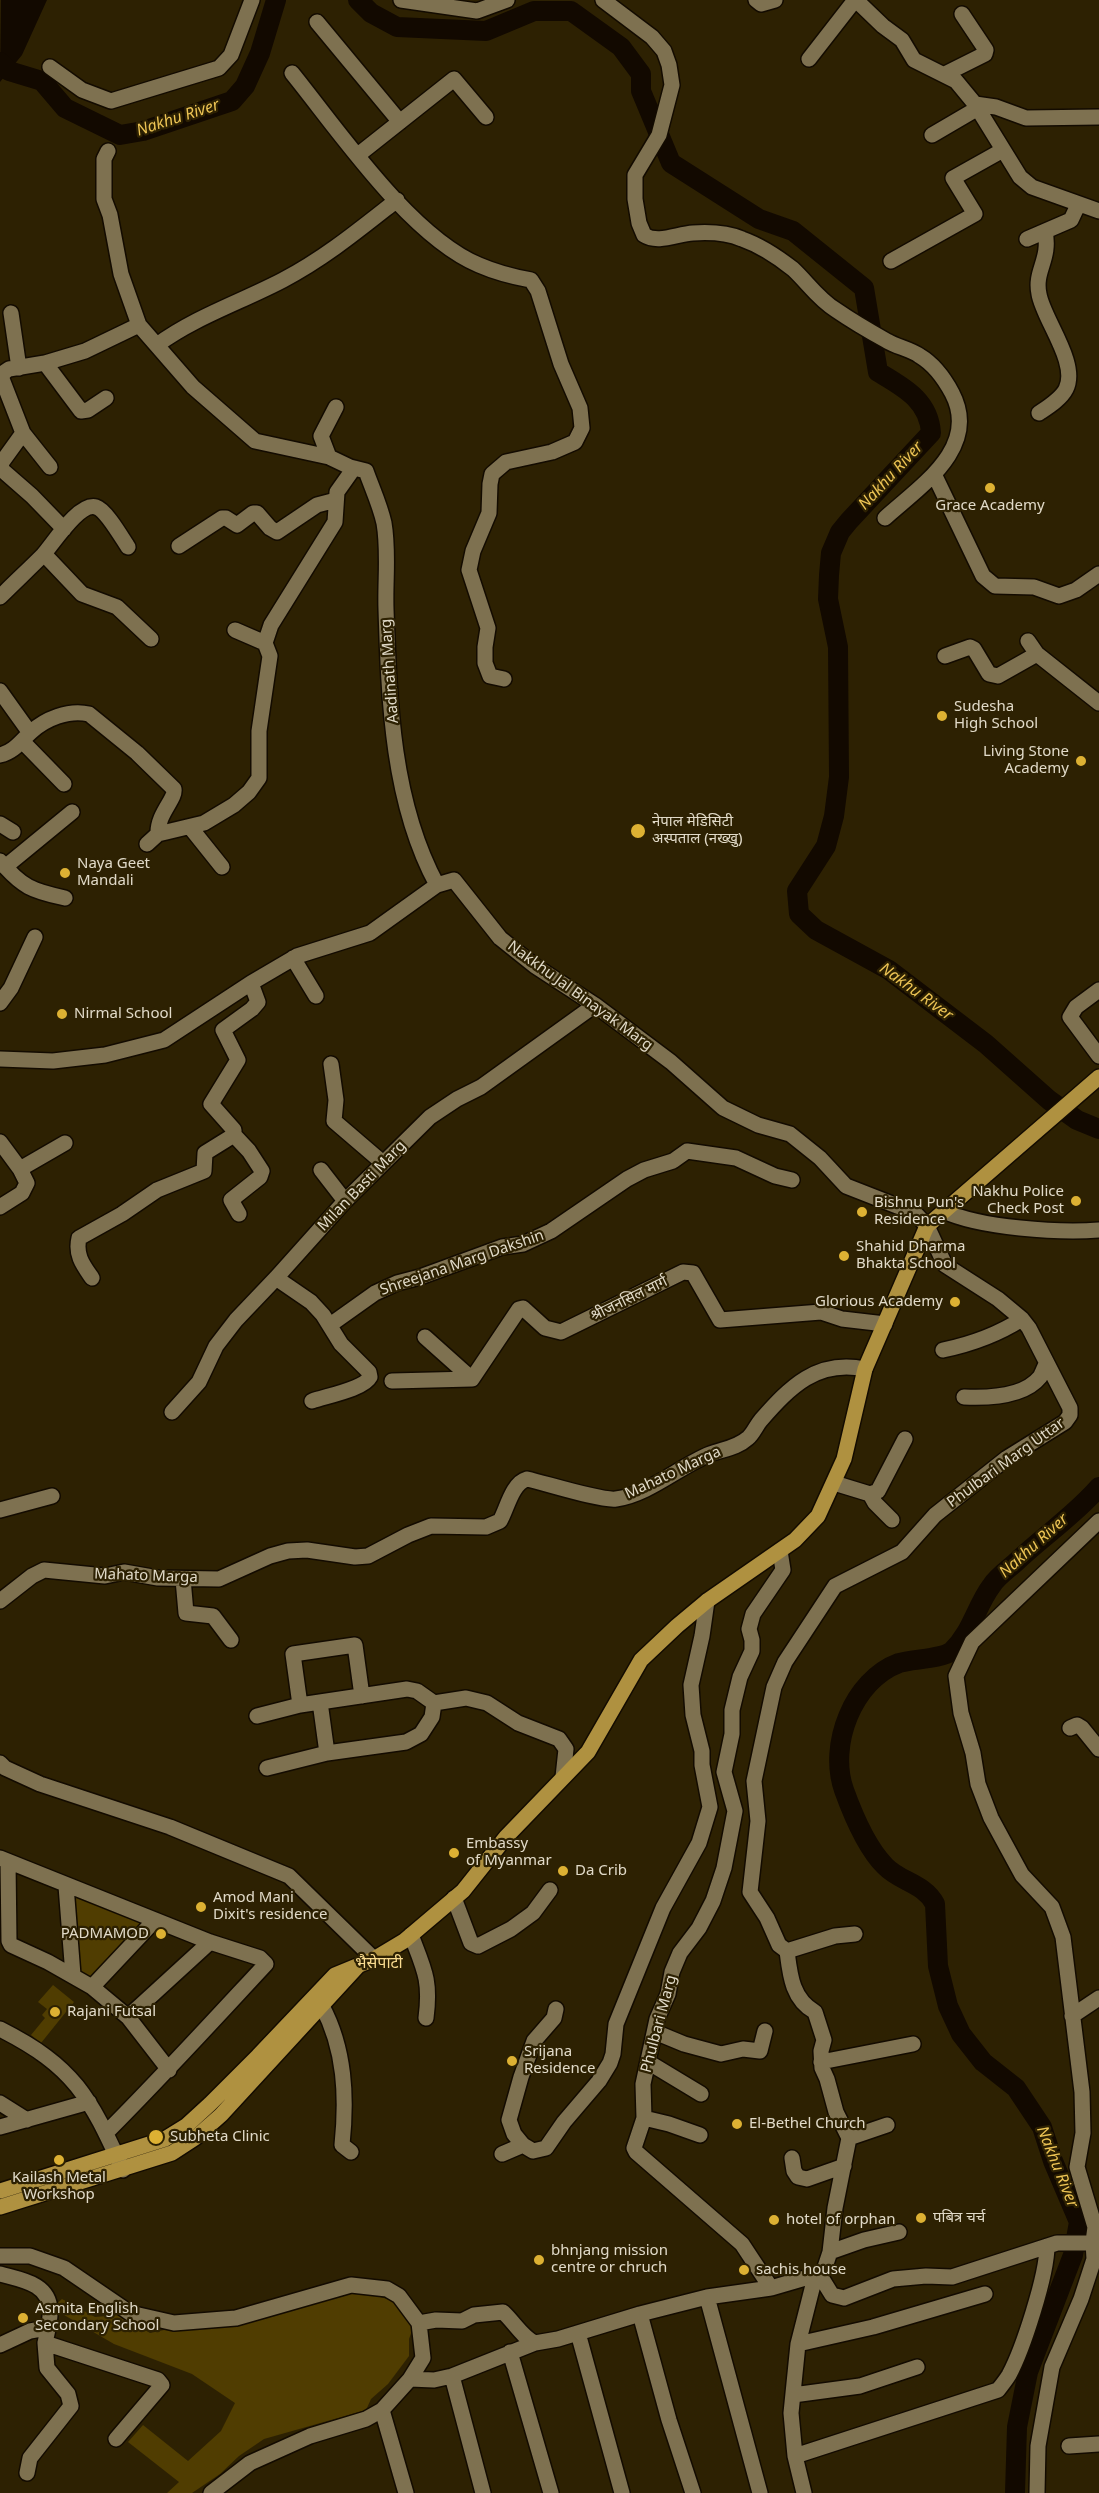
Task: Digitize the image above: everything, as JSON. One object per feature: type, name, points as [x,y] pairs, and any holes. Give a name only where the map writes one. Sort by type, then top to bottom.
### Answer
[{"type":"main road","points":[[263,2061],[334,1974],[374,1959],[411,1935],[463,1892],[506,1837],[588,1752],[641,1660],[707,1601],[795,1540],[818,1516],[844,1459],[865,1369],[927,1226],[1099,1077]]},
{"type":"main road","points":[[0,2207],[120,2163],[186,2126],[263,2061],[322,2006],[358,1966]]},
{"type":"main road","points":[[0,2191],[120,2163]]},
{"type":"street","points":[[50,67],[82,90],[111,101],[219,68],[231,55],[252,0]]},
{"type":"street","points":[[401,0],[477,11],[507,0]]},
{"type":"street","points":[[603,0],[652,37],[664,51],[669,65],[672,85],[659,135],[635,175],[635,199],[639,223],[644,235],[656,240],[693,233],[726,235],[742,239],[792,269],[828,305],[887,341],[918,354],[945,380],[954,397],[958,415],[955,447],[934,474],[885,518]]},
{"type":"street","points":[[756,0],[761,4],[775,0]]},
{"type":"street","points":[[809,59],[855,0],[902,40],[918,69],[945,74],[956,81],[975,104],[1014,170],[1032,187],[1099,211]]},
{"type":"street","points":[[945,74],[985,54],[986,50],[962,15]]},
{"type":"street","points":[[317,22],[400,122]]},
{"type":"street","points":[[292,74],[411,216],[459,254],[479,265],[531,280],[538,291],[561,364],[580,408],[582,428],[575,442],[552,452],[506,462],[492,474],[489,513],[473,551],[469,570],[488,628],[485,663],[490,676],[504,679]]},
{"type":"street","points":[[358,155],[454,79],[486,117]]},
{"type":"street","points":[[975,104],[996,107],[1026,118],[1099,117]]},
{"type":"street","points":[[932,135],[973,111],[975,104]]},
{"type":"street","points":[[891,261],[975,214],[953,178],[1003,150]]},
{"type":"street","points":[[0,755],[6,753],[50,719],[79,712],[88,714],[97,720],[137,753],[174,789],[175,795],[158,823],[152,839],[204,823],[234,805],[249,792],[259,778],[259,731],[270,656],[265,643],[271,625],[334,522],[340,485],[352,467],[329,457],[255,441],[193,387],[139,325],[121,274],[110,215],[104,199],[104,159],[108,151]]},
{"type":"street","points":[[157,345],[181,328],[239,303],[319,259],[397,200]]},
{"type":"street","points":[[1027,239],[1071,220],[1078,205]]},
{"type":"street","points":[[1039,413],[1066,389],[1069,376],[1065,358],[1039,296],[1037,279],[1048,246],[1045,231]]},
{"type":"street","points":[[11,313],[19,368]]},
{"type":"street","points":[[50,467],[23,433],[2,375],[19,368],[86,351],[139,325]]},
{"type":"street","points":[[45,363],[81,411],[88,410],[106,398]]},
{"type":"street","points":[[329,457],[321,436],[336,407]]},
{"type":"street","points":[[23,433],[2,462],[1,469],[32,496],[64,529]]},
{"type":"street","name":"Aadinath Marg","points":[[352,467],[366,471],[383,522],[387,558],[388,659],[401,784],[422,851],[437,885]]},
{"type":"street","points":[[934,474],[983,576],[995,586],[1034,587],[1059,596],[1076,590],[1099,574]]},
{"type":"street","points":[[179,546],[222,518],[226,518],[233,525],[240,525],[253,513],[257,513],[270,528],[277,532],[317,505],[336,500]]},
{"type":"street","points":[[0,597],[44,554],[79,513],[88,507],[95,507],[102,511],[128,547]]},
{"type":"street","points":[[44,554],[82,594],[117,607],[151,639]]},
{"type":"street","points":[[235,630],[265,643]]},
{"type":"street","points":[[1028,641],[1037,654],[1099,703]]},
{"type":"street","points":[[945,656],[970,647],[974,649],[989,674],[998,676],[1037,654]]},
{"type":"street","points":[[0,691],[26,737],[64,784]]},
{"type":"street","points":[[65,898],[34,892],[3,864],[72,812]]},
{"type":"street","points":[[190,826],[222,867]]},
{"type":"street","name":"Nakkhu Jal Binayak Marg","points":[[437,885],[454,880],[500,938],[535,966],[595,1005],[671,1062],[723,1108],[758,1125],[790,1134],[820,1158],[846,1186],[915,1213],[927,1226]]},
{"type":"street","points":[[0,1059],[53,1061],[105,1055],[164,1040],[293,958],[370,933],[437,885]]},
{"type":"street","points":[[0,1003],[11,988],[35,937]]},
{"type":"street","points":[[293,958],[316,996]]},
{"type":"street","points":[[239,1214],[231,1200],[260,1177],[262,1172],[234,1135],[234,1130],[211,1104],[238,1060],[223,1030],[258,1002],[251,983]]},
{"type":"street","points":[[1099,990],[1076,1007],[1070,1017],[1099,1056]]},
{"type":"street","name":"Milan Basti Marg","points":[[172,1412],[199,1382],[216,1346],[236,1320],[383,1162],[430,1117],[481,1087],[595,1005]]},
{"type":"street","points":[[331,1064],[336,1100],[334,1121],[383,1162]]},
{"type":"street","points":[[92,1278],[80,1262],[79,1238],[122,1214],[157,1190],[204,1171],[206,1168],[205,1153],[234,1135]]},
{"type":"street","points":[[20,1169],[65,1143]]},
{"type":"street","points":[[0,1207],[22,1193],[27,1183],[20,1169],[1,1146]]},
{"type":"street","name":"Shreejana Marg Dakshin","points":[[330,1325],[375,1293],[397,1283],[502,1247],[523,1244],[551,1231],[627,1179],[644,1170],[673,1161],[687,1151],[736,1158],[775,1176],[792,1180]]},
{"type":"street","points":[[321,1170],[345,1202]]},
{"type":"street","points":[[944,1211],[961,1219],[985,1224],[1082,1231],[1099,1230]]},
{"type":"street","points":[[927,1226],[945,1265],[998,1299],[1022,1319],[1046,1364],[1039,1378],[1023,1388],[999,1397],[964,1397]]},
{"type":"street","name":"श्रीजनसिल मार्ग","points":[[472,1379],[519,1309],[522,1308],[545,1328],[561,1332],[683,1272],[693,1273],[720,1320],[821,1312],[842,1319],[885,1324]]},
{"type":"street","points":[[276,1278],[311,1302],[330,1325],[341,1344],[369,1372],[368,1381],[312,1401]]},
{"type":"street","points":[[943,1350],[973,1344],[1003,1331],[1022,1319]]},
{"type":"street","points":[[425,1337],[472,1379]]},
{"type":"street","name":"Phulbari Marg Uttar","points":[[849,2138],[836,2112],[821,2062],[824,2040],[815,2012],[806,2007],[793,1987],[787,1951],[779,1946],[767,1918],[750,1892],[758,1821],[754,1781],[774,1688],[785,1662],[835,1586],[902,1552],[935,1515],[1007,1458],[1065,1422],[1070,1415],[1070,1408],[1046,1364]]},
{"type":"street","name":"Mahato Marga","points":[[0,1601],[32,1576],[44,1570],[105,1576],[124,1572],[183,1579],[219,1579],[270,1556],[288,1551],[307,1550],[355,1557],[368,1556],[431,1526],[486,1527],[500,1521],[516,1486],[521,1480],[527,1479],[613,1500],[630,1496],[709,1454],[739,1445],[750,1437],[757,1425],[784,1395],[820,1370],[847,1365],[865,1369]]},
{"type":"street","points":[[392,1381],[472,1379]]},
{"type":"street","points":[[834,1483],[870,1494],[878,1491],[905,1439]]},
{"type":"street","points":[[870,1494],[874,1503],[892,1520]]},
{"type":"street","points":[[0,1510],[52,1496]]},
{"type":"street","points":[[1036,2493],[1038,2446],[1052,2367],[1081,2299],[1094,2259],[1095,2227],[1077,2167],[1083,2133],[1082,2091],[1063,1937],[1052,1907],[1022,1875],[991,1818],[978,1784],[973,1753],[961,1713],[956,1676],[972,1642],[1099,1521]]},
{"type":"street","name":"Phulbari Marg","points":[[771,2288],[742,2244],[634,2148],[644,2118],[643,2084],[657,2019],[668,1995],[672,1972],[680,1953],[699,1928],[713,1901],[724,1868],[735,1811],[724,1772],[732,1734],[732,1710],[740,1677],[752,1651],[752,1640],[748,1629],[753,1614],[783,1570],[780,1551]]},
{"type":"street","points":[[183,1579],[186,1613],[213,1616],[231,1640]]},
{"type":"street","points":[[556,2009],[554,2018],[534,2041],[509,2120],[514,2134],[523,2145],[533,2151],[546,2148],[606,2072],[613,2054],[616,2024],[663,1908],[699,1843],[710,1807],[702,1765],[702,1751],[693,1715],[691,1685],[707,1601]]},
{"type":"street","points":[[300,1704],[293,1654],[345,1646],[355,1645],[362,1695]]},
{"type":"street","points":[[257,1716],[300,1704],[407,1689],[417,1691],[434,1703],[466,1698],[487,1703],[518,1723],[559,1739],[566,1749],[563,1777]]},
{"type":"street","points":[[320,1702],[327,1753]]},
{"type":"street","points":[[267,1768],[327,1753],[406,1742],[421,1734],[432,1717],[434,1703]]},
{"type":"street","points":[[1070,1728],[1077,1725],[1082,1728],[1099,1749]]},
{"type":"street","points":[[0,1763],[5,1768],[40,1784],[170,1827],[289,1876],[374,1959]]},
{"type":"street","points":[[106,2133],[169,2070],[214,2017],[266,1964],[260,1958],[210,1942],[4,1860],[11,1946],[73,1975],[92,1987],[128,2017],[169,2070]]},
{"type":"street","points":[[66,1886],[73,1975]]},
{"type":"street","points":[[454,1898],[471,1943],[478,1946],[511,1929],[533,1913],[550,1890]]},
{"type":"street","points":[[92,1987],[155,1920]]},
{"type":"street","points":[[787,1951],[835,1936],[855,1934]]},
{"type":"street","points":[[411,1935],[427,1976],[430,1993],[426,2018]]},
{"type":"street","points":[[128,2017],[210,1942]]},
{"type":"street","points":[[1072,2016],[1099,1998]]},
{"type":"street","points":[[322,2006],[338,2043],[345,2091],[342,2145],[351,2152]]},
{"type":"street","points":[[0,2029],[27,2043],[59,2065],[80,2087],[90,2102],[120,2163]]},
{"type":"street","points":[[655,2032],[684,2044],[721,2054],[742,2049],[760,2051],[765,2031]]},
{"type":"street","points":[[821,2062],[913,2044]]},
{"type":"street","points":[[648,2062],[701,2094]]},
{"type":"street","points":[[0,2127],[90,2102]]},
{"type":"street","points":[[0,2103],[27,2120]]},
{"type":"street","points":[[644,2118],[700,2135]]},
{"type":"street","points":[[804,2493],[795,2456],[791,2413],[798,2344],[814,2281],[830,2252],[835,2208],[849,2138],[887,2125]]},
{"type":"street","points":[[502,2154],[523,2145]]},
{"type":"street","points":[[792,2158],[794,2171],[798,2177],[807,2179],[844,2166]]},
{"type":"street","points":[[830,2252],[864,2240],[899,2232]]},
{"type":"street","points":[[821,2272],[832,2295],[844,2298],[893,2279],[926,2276],[952,2277],[1052,2245],[1093,2242]]},
{"type":"street","points":[[795,2456],[998,2390],[1009,2376],[1021,2344],[1052,2245]]},
{"type":"street","points":[[0,2256],[30,2256],[63,2268],[130,2313],[174,2323],[236,2318],[351,2285],[387,2289],[399,2296],[419,2322],[423,2358],[410,2379],[382,2410],[366,2419],[310,2436],[250,2463],[211,2493]]},
{"type":"street","points":[[410,2379],[434,2380],[452,2376],[535,2343],[707,2297],[771,2288],[821,2272]]},
{"type":"street","points":[[0,2274],[35,2284],[45,2294],[50,2310],[46,2335],[47,2368],[68,2394],[71,2406],[30,2458],[27,2473]]},
{"type":"street","points":[[798,2344],[873,2327],[985,2295]]},
{"type":"street","points":[[707,2297],[760,2493]]},
{"type":"street","points":[[419,2322],[462,2321],[474,2315],[503,2312],[517,2325],[527,2339],[535,2343]]},
{"type":"street","points":[[640,2314],[669,2420],[693,2493]]},
{"type":"street","points":[[0,2345],[30,2331],[46,2335],[158,2380],[162,2385],[116,2439]]},
{"type":"street","points":[[578,2332],[622,2493]]},
{"type":"street","points":[[510,2352],[551,2493]]},
{"type":"street","points":[[793,2395],[860,2386],[917,2367]]},
{"type":"street","points":[[452,2376],[483,2493]]},
{"type":"street","points":[[382,2410],[406,2493]]},
{"type":"street","points":[[1069,2446],[1099,2444]]},
{"type":"shaded area","points":[[1,0],[47,0],[22,55],[0,82]]},
{"type":"shaded area","points":[[76,1895],[140,1921],[143,1925],[94,1978],[86,1978],[77,1965],[71,1897]]},
{"type":"shaded area","name":"Rajani Futsal","points":[[53,1985],[74,2002],[41,2043],[31,2035],[45,2018],[42,2015],[47,2009],[38,2002]]},
{"type":"shaded area","points":[[352,2290],[400,2302],[415,2322],[409,2339],[409,2356],[388,2384],[371,2399],[366,2410],[264,2439],[192,2493],[167,2493],[179,2482],[128,2442],[143,2425],[188,2461],[221,2431],[235,2403],[192,2374],[114,2344],[52,2308],[62,2299],[95,2317],[120,2315],[150,2333]]},
{"type":"waterway","name":"Nakhu River","points":[[0,62],[9,71],[42,81],[65,108],[120,135],[143,131],[232,101],[245,86],[260,53],[276,0]]},
{"type":"waterway","name":"Nakhu River","points":[[358,0],[371,13],[397,27],[486,31],[534,11],[571,11],[621,47],[641,74],[641,91],[671,163],[759,219],[793,231],[864,288],[878,372],[905,389],[920,403],[929,422],[931,433],[849,521],[840,532],[831,553],[828,599],[838,647],[839,777],[834,816],[826,846],[797,891],[799,914],[816,930],[889,970],[986,1044],[1049,1100],[1077,1120],[1099,1129]]},
{"type":"waterway","name":"Nakhu River","points":[[1015,2493],[1017,2427],[1028,2372],[1073,2255],[1079,2222],[1053,2161],[1042,2127],[1016,2088],[983,2062],[961,2034],[948,2006],[938,1966],[935,1904],[925,1891],[885,1866],[872,1850],[856,1820],[844,1790],[839,1754],[848,1716],[857,1699],[869,1684],[883,1671],[899,1663],[941,1656],[952,1651],[959,1644],[997,1579],[1080,1507],[1099,1487]]},
{"type":"place","name":"Grace Academy","points":[[990,488]]},
{"type":"place","name":"Sudesha High School","points":[[942,716]]},
{"type":"place","name":"Living Stone Academy","points":[[1081,761]]},
{"type":"place","name":"नेपाल मेडिसिटी अस्पताल (नख्खु)","points":[[638,831]]},
{"type":"place","name":"Naya Geet Mandali","points":[[65,873]]},
{"type":"place","name":"Nirmal School","points":[[62,1014]]},
{"type":"place","name":"Nakhu Police Check Post","points":[[1076,1201]]},
{"type":"place","name":"Bishnu Pun's Residence","points":[[862,1212]]},
{"type":"place","name":"Shahid Dharma Bhakta School","points":[[844,1256]]},
{"type":"place","name":"Glorious Academy","points":[[955,1302]]},
{"type":"place","name":"Embassy of Myanmar","points":[[454,1853]]},
{"type":"place","name":"Da Crib","points":[[563,1871]]},
{"type":"place","name":"Amod Mani Dixit's residence","points":[[201,1907]]},
{"type":"place","name":"PADMAMOD","points":[[161,1934]]},
{"type":"place","name":"Rajani Futsal","points":[[55,2012]]},
{"type":"place","name":"Srijana Residence","points":[[512,2061]]},
{"type":"place","name":"El-Bethel Church","points":[[737,2124]]},
{"type":"place","name":"Subheta Clinic","points":[[156,2137]]},
{"type":"place","name":"Kailash Metal Workshop","points":[[59,2160]]},
{"type":"place","name":"पबित्र चर्च","points":[[921,2218]]},
{"type":"place","name":"hotel of orphan","points":[[774,2220]]},
{"type":"place","name":"bhnjang mission centre or chruch","points":[[539,2260]]},
{"type":"place","name":"sachis house","points":[[744,2270]]},
{"type":"place","name":"Asmita English Secondary School","points":[[23,2318]]},
{"type":"district","name":"भैसेपाटी","points":[[379,1963]]}]
